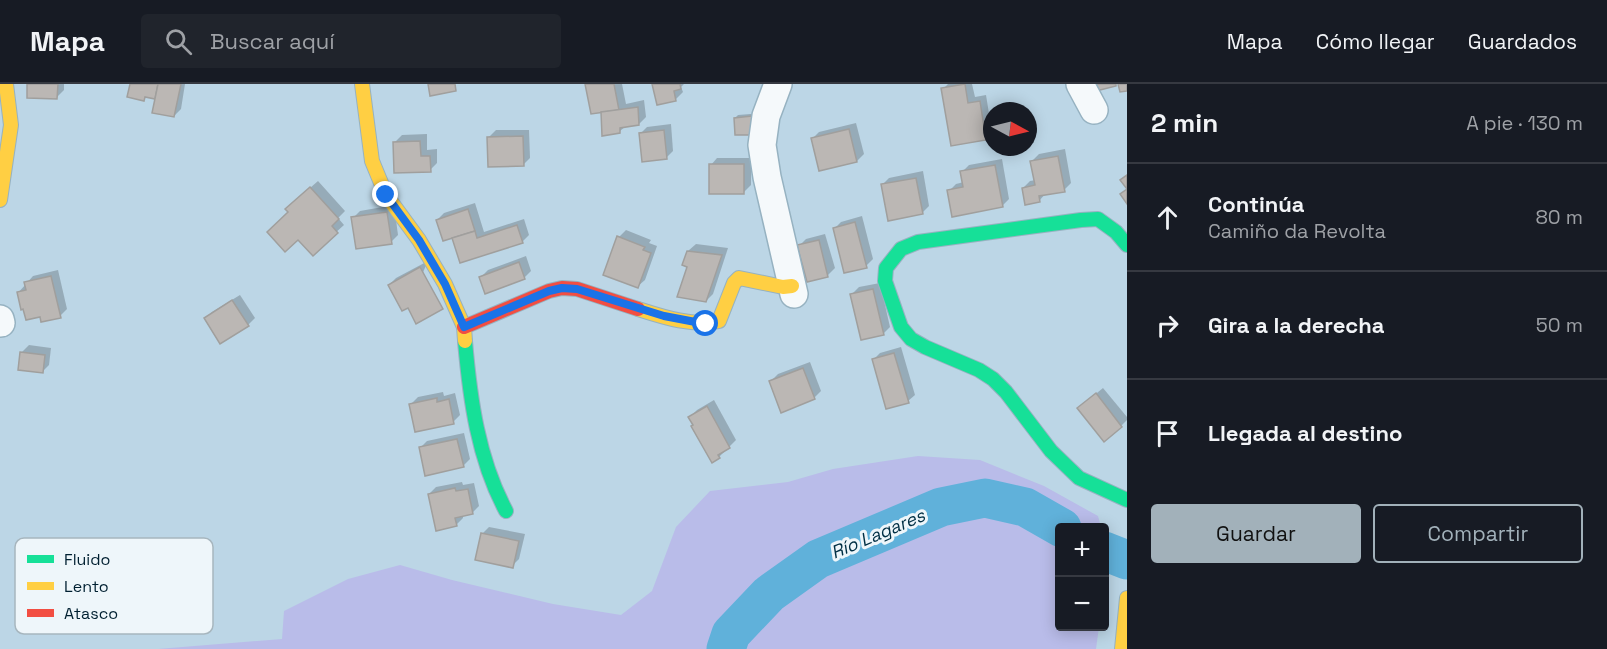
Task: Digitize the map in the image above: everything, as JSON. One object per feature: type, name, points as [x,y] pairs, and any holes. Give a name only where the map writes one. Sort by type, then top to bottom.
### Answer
[{"type":"street","points":[[0,200],[5,138],[11,125],[6,84]]},
{"type":"street","points":[[362,84],[372,161],[386,195],[419,240],[445,284],[464,327],[468,372],[480,445],[495,491],[506,511]]},
{"type":"street","points":[[464,327],[549,291],[562,288],[590,292],[664,316],[706,324],[719,321],[734,283],[739,278],[793,290],[762,146],[765,116],[778,84]]},
{"type":"street","points":[[1080,84],[1094,110]]},
{"type":"street","points":[[1127,245],[1116,232],[1098,219],[918,242],[901,249],[893,258],[886,268],[885,281],[901,327],[911,339],[924,347],[979,370],[993,379],[1006,392],[1051,451],[1079,478],[1127,500]]},
{"type":"street","points":[[1122,649],[1127,598]]},
{"type":"shaded area","points":[[918,456],[980,460],[1044,486],[1098,516],[1100,523],[1055,523],[1055,631],[1098,631],[1096,649],[158,649],[282,639],[284,611],[348,579],[400,565],[553,604],[621,615],[652,591],[676,527],[710,491],[788,482],[833,469]]},
{"type":"building","points":[[27,84],[58,84],[57,99],[27,98]]},
{"type":"building","points":[[130,84],[158,84],[155,99],[145,97],[144,101],[127,97]]},
{"type":"building","points":[[158,84],[181,84],[174,117],[152,113]]},
{"type":"building","points":[[428,84],[455,84],[456,91],[430,96]]},
{"type":"building","points":[[585,84],[614,84],[619,110],[591,114]]},
{"type":"building","points":[[652,84],[680,84],[681,89],[674,91],[676,101],[657,105]]},
{"type":"building","points":[[965,84],[968,103],[980,101],[983,141],[951,146],[941,88]]},
{"type":"building","points":[[1085,84],[1116,84],[1116,86],[1088,93]]},
{"type":"building","points":[[1118,84],[1127,84],[1127,91],[1120,92]]},
{"type":"building","points":[[638,107],[639,125],[620,128],[620,133],[602,136],[601,112]]},
{"type":"building","points":[[761,115],[755,135],[735,135],[734,118]]},
{"type":"building","points":[[849,129],[857,162],[819,171],[811,138]]},
{"type":"building","points":[[664,130],[667,159],[642,162],[639,133]]},
{"type":"building","points":[[523,136],[524,166],[488,167],[487,137]]},
{"type":"building","points":[[420,141],[421,156],[430,156],[431,172],[394,173],[393,142]]},
{"type":"building","points":[[1058,156],[1065,192],[1039,196],[1040,202],[1025,205],[1022,188],[1035,185],[1030,161]]},
{"type":"building","points":[[709,164],[744,164],[744,194],[709,194]]},
{"type":"building","points":[[995,165],[1003,207],[952,217],[947,190],[963,187],[960,171]]},
{"type":"building","points":[[1127,175],[1127,189],[1120,180]]},
{"type":"building","points":[[916,178],[923,214],[888,221],[881,184]]},
{"type":"building","points":[[310,187],[339,219],[332,226],[338,233],[313,256],[298,240],[285,252],[267,232],[288,212],[285,209]]},
{"type":"building","points":[[1127,189],[1127,204],[1120,194]]},
{"type":"building","points":[[468,209],[475,231],[443,241],[436,220]]},
{"type":"building","points":[[387,212],[392,244],[356,249],[351,217]]},
{"type":"building","points":[[855,222],[867,268],[844,273],[833,228]]},
{"type":"building","points":[[517,225],[523,243],[460,263],[452,238],[475,231],[477,238]]},
{"type":"building","points":[[617,236],[645,247],[643,250],[651,253],[638,288],[603,275]]},
{"type":"building","points":[[819,240],[828,277],[807,282],[797,245]]},
{"type":"building","points":[[687,251],[722,255],[706,302],[677,297],[687,267],[682,265]]},
{"type":"building","points":[[519,262],[525,279],[485,294],[479,277]]},
{"type":"building","points":[[420,267],[443,309],[416,324],[408,308],[402,311],[388,285]]},
{"type":"building","points":[[51,276],[61,318],[41,322],[40,317],[26,320],[17,292],[26,290],[24,282]]},
{"type":"building","points":[[873,289],[884,335],[861,340],[850,294]]},
{"type":"building","points":[[232,300],[249,326],[220,344],[204,318]]},
{"type":"building","points":[[20,352],[45,355],[43,373],[18,370]]},
{"type":"building","points":[[894,353],[909,403],[886,409],[872,359]]},
{"type":"building","points":[[803,368],[815,399],[781,413],[769,381]]},
{"type":"building","points":[[1096,393],[1122,427],[1104,442],[1077,408]]},
{"type":"building","points":[[437,398],[437,402],[449,399],[454,424],[415,432],[409,404]]},
{"type":"building","points":[[707,406],[730,448],[718,455],[720,458],[712,463],[688,417]]},
{"type":"building","points":[[457,439],[464,467],[425,476],[419,447]]},
{"type":"building","points":[[455,488],[456,491],[468,489],[473,514],[455,518],[457,526],[436,531],[428,494]]},
{"type":"building","points":[[481,533],[519,541],[513,568],[475,560]]},
{"type":"waterway","name":"Río Lagares","points":[[726,649],[731,634],[769,594],[818,559],[941,507],[985,498],[1025,507],[1055,524]]},
{"type":"waterway","name":"Río Lagares","points":[[1109,553],[1127,560]]},
{"type":"traffic: fast","points":[[1127,245],[1116,232],[1098,219],[918,242],[901,249],[886,268],[885,281],[901,327],[911,339],[979,370],[993,379],[1006,392],[1051,451],[1079,478],[1127,500]]},
{"type":"traffic: fast","points":[[465,341],[470,385],[482,450],[488,471],[506,511]]},
{"type":"traffic: slow","points":[[0,200],[11,125],[6,84]]},
{"type":"traffic: slow","points":[[362,84],[372,161],[386,195],[419,240],[445,284],[464,327],[465,341]]},
{"type":"traffic: slow","points":[[638,309],[678,320],[709,323],[719,321],[734,283],[739,278],[783,287],[792,286]]},
{"type":"traffic: slow","points":[[1122,649],[1127,598]]},
{"type":"traffic: jam","points":[[464,327],[549,291],[562,288],[577,289],[638,309]]},
{"type":"route","points":[[386,195],[419,240],[445,284],[464,327],[549,291],[562,288],[590,292],[664,316],[706,324]]}]
